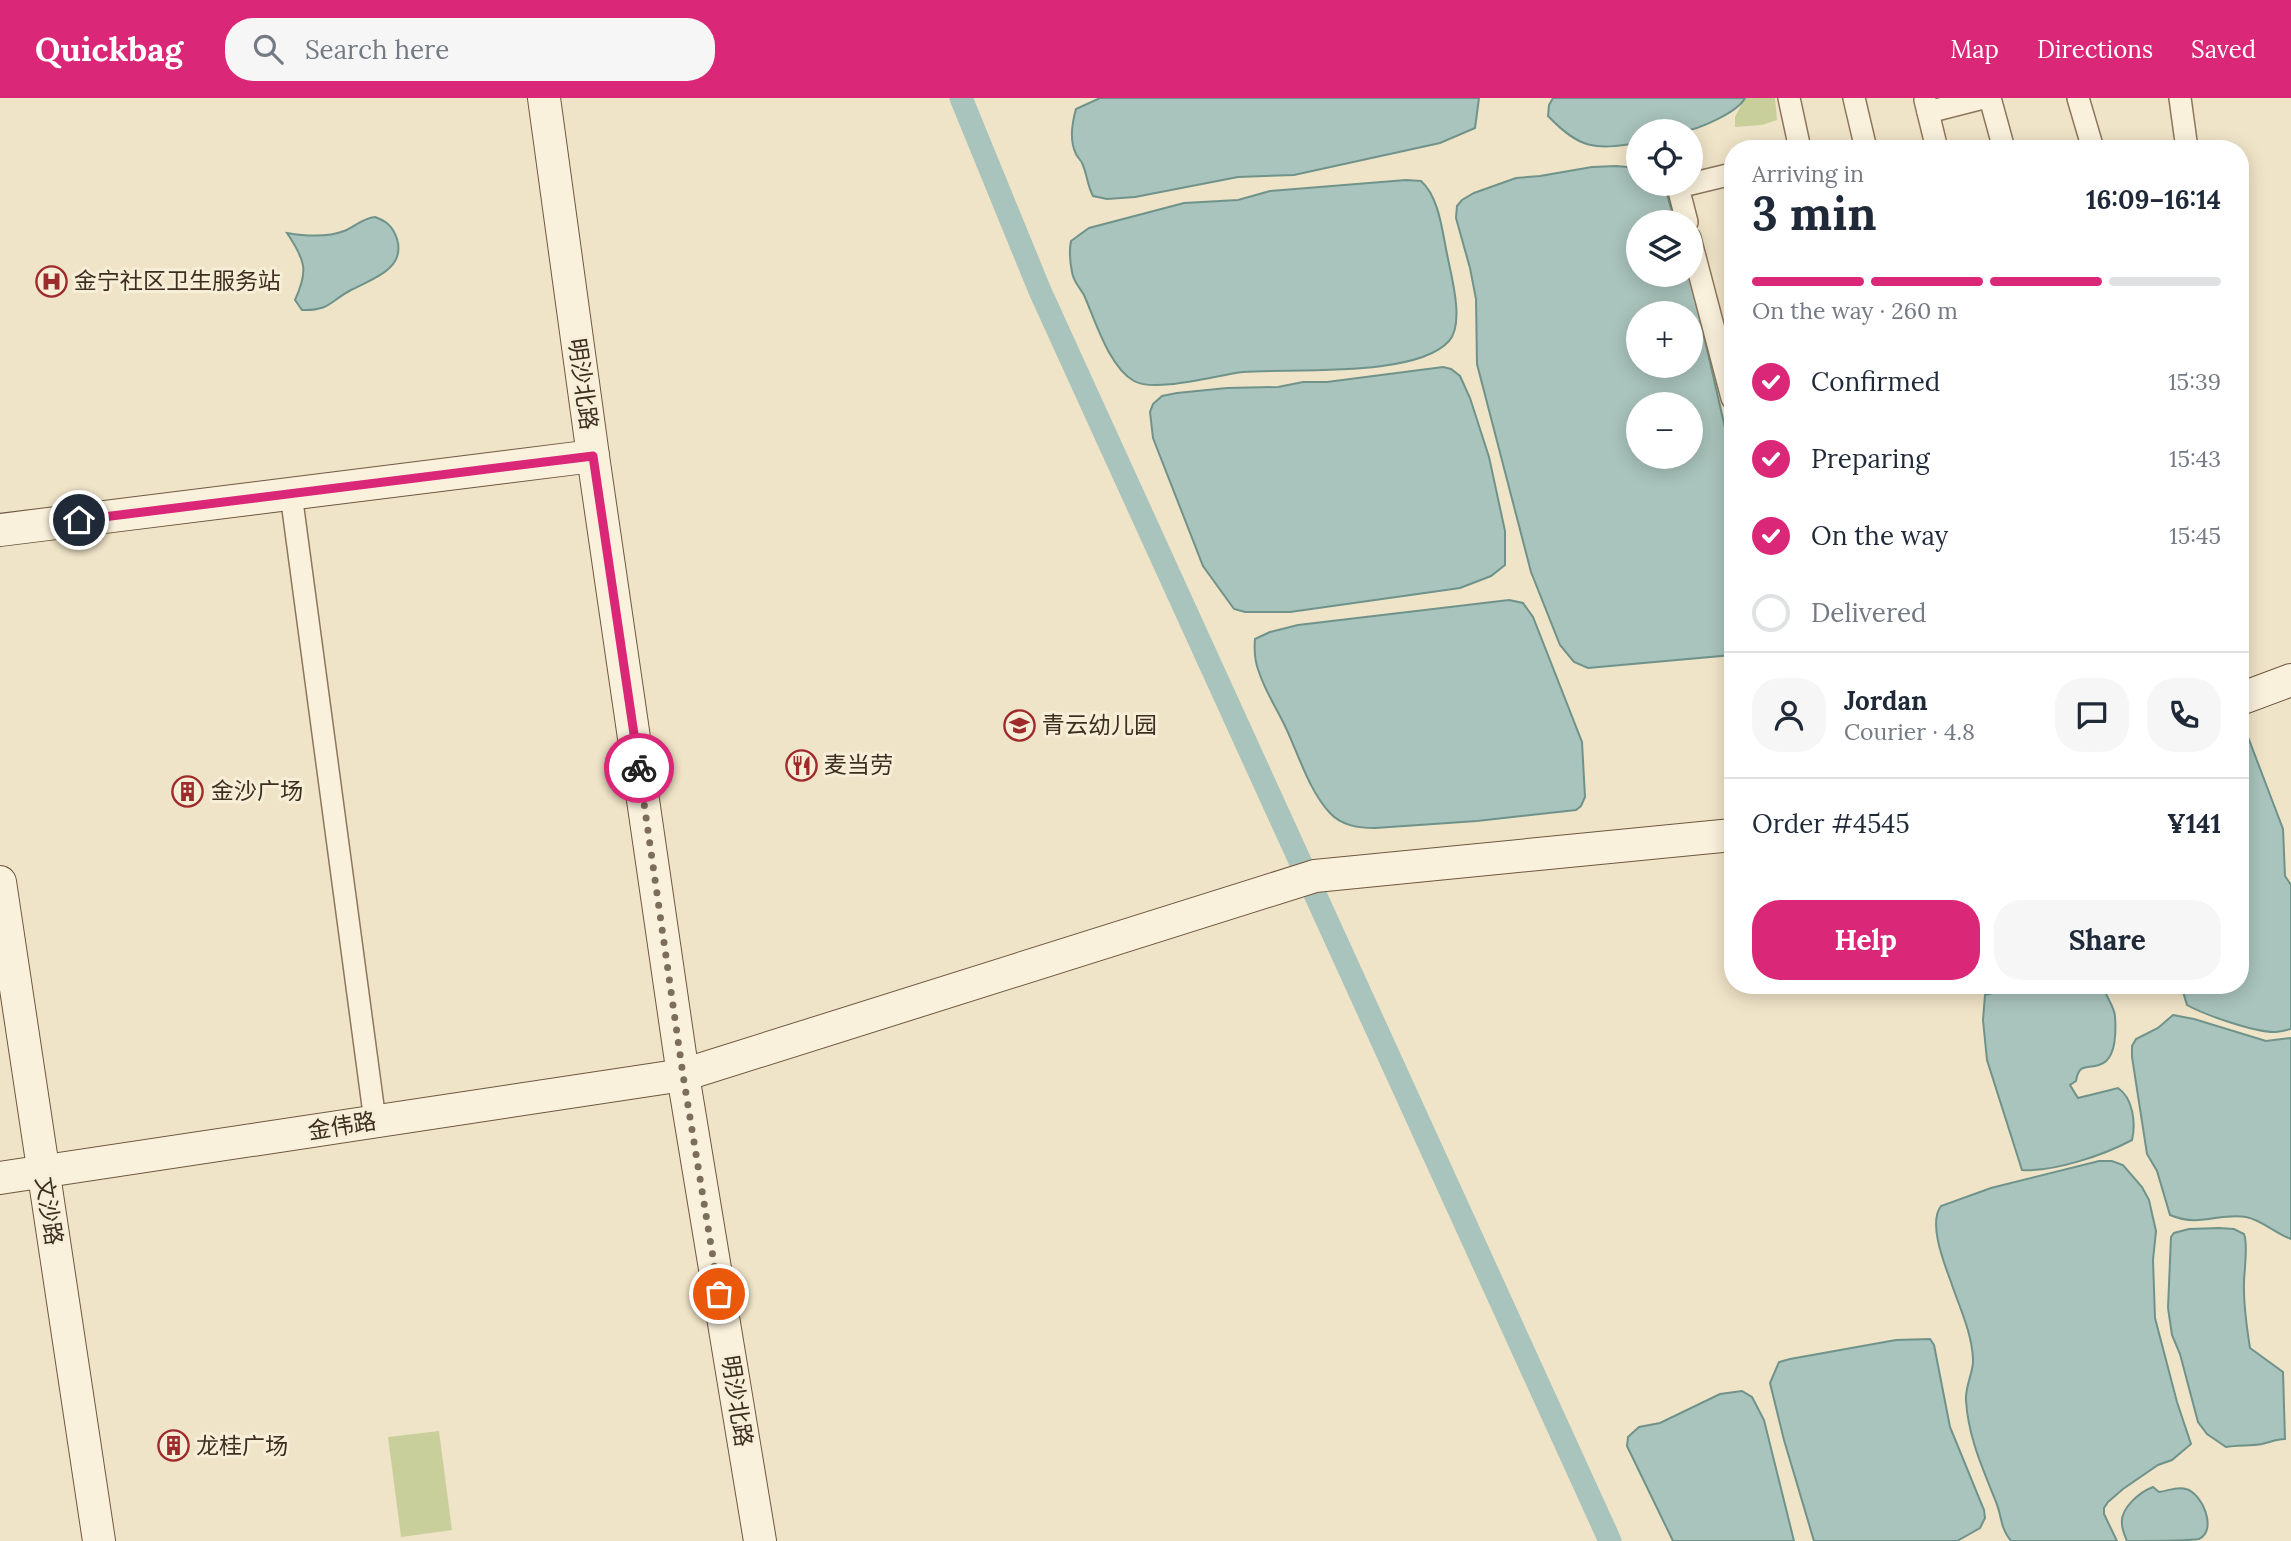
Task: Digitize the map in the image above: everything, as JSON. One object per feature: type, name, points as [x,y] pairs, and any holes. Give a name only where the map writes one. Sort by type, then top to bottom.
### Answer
[{"type":"street","name":"明沙北路","points":[[544,98],[683,1075],[760,1541]]},
{"type":"street","points":[[1789,98],[1798,140]]},
{"type":"street","points":[[1854,98],[1864,140]]},
{"type":"street","points":[[1935,140],[1926,105],[1983,98]]},
{"type":"street","points":[[1990,98],[2002,140]]},
{"type":"street","points":[[2078,98],[2090,140]]},
{"type":"street","points":[[2180,98],[2186,140]]},
{"type":"street","points":[[1684,210],[1678,187],[1724,176]]},
{"type":"street","points":[[1703,287],[1724,368]]},
{"type":"street","points":[[0,530],[593,456]]},
{"type":"street","points":[[291,494],[374,1121]]},
{"type":"street","points":[[2249,696],[2291,680]]},
{"type":"street","name":"金伟路","points":[[0,1178],[683,1075],[1304,879],[1724,836]]},
{"type":"street","name":"文沙路","points":[[0,882],[99,1541]]},
{"type":"green space","points":[[1745,98],[1775,98],[1777,120],[1762,125],[1735,127],[1735,117]]},
{"type":"green space","points":[[439,1431],[452,1530],[401,1537],[388,1437]]},
{"type":"water","points":[[1100,98],[1479,98],[1475,128],[1440,143],[1294,175],[1238,177],[1135,197],[1107,199],[1093,196],[1082,162],[1076,155],[1072,137],[1076,109]]},
{"type":"water","points":[[1553,98],[1745,98],[1734,109],[1703,125],[1703,119],[1626,119],[1626,144],[1610,146],[1588,144],[1569,135],[1548,116]]},
{"type":"water","points":[[1592,167],[1626,167],[1626,196],[1667,196],[1672,210],[1626,210],[1626,287],[1693,287],[1696,301],[1626,301],[1626,378],[1703,378],[1703,332],[1724,423],[1724,656],[1588,668],[1574,662],[1560,645],[1531,572],[1477,364],[1476,299],[1456,218],[1457,206],[1462,200],[1516,178]]},
{"type":"water","points":[[1421,181],[1436,205],[1454,286],[1456,311],[1454,333],[1449,341],[1433,353],[1410,361],[1352,369],[1243,372],[1171,384],[1144,384],[1134,381],[1117,365],[1073,275],[1071,241],[1089,228],[1184,203],[1238,200],[1270,191]]},
{"type":"water","points":[[375,217],[389,225],[397,239],[397,258],[392,265],[377,277],[324,307],[302,310],[295,300],[302,281],[303,265],[287,233],[330,235]]},
{"type":"water","points":[[1443,367],[1460,376],[1489,457],[1505,531],[1505,565],[1491,576],[1460,588],[1290,612],[1245,612],[1234,609],[1203,566],[1153,438],[1150,412],[1153,404],[1162,396],[1177,393],[1278,387]]},
{"type":"water","points":[[1509,600],[1523,603],[1533,617],[1582,742],[1585,797],[1581,806],[1576,810],[1477,821],[1375,828],[1351,825],[1330,813],[1310,783],[1264,686],[1256,660],[1255,639],[1298,625]]},
{"type":"water","points":[[2249,740],[2283,829],[2285,876],[2291,885],[2291,1029],[2276,1032],[2242,1026],[2187,1005],[2184,994],[2249,994]]},
{"type":"water","points":[[2106,994],[2115,1016],[2112,1051],[2105,1062],[2081,1069],[2076,1081],[2070,1085],[2078,1098],[2118,1088],[2123,1092],[2132,1111],[2132,1140],[2078,1161],[2049,1168],[2022,1170],[1987,1060],[1983,1020],[1985,995]]},
{"type":"water","points":[[2173,1015],[2266,1041],[2291,1038],[2291,1239],[2246,1217],[2191,1220],[2170,1215],[2157,1171],[2147,1154],[2132,1046],[2136,1039],[2158,1028]]},
{"type":"water","points":[[2099,1161],[2112,1161],[2123,1165],[2142,1187],[2149,1200],[2156,1231],[2153,1260],[2155,1318],[2191,1444],[2172,1460],[2158,1465],[2108,1502],[2104,1514],[2117,1541],[2011,1541],[2003,1527],[1977,1452],[1967,1414],[1966,1395],[1973,1364],[1972,1349],[1965,1320],[1938,1243],[1937,1213],[1941,1206],[1991,1188]]},
{"type":"water","points":[[2189,1229],[2234,1229],[2244,1234],[2245,1305],[2250,1348],[2283,1372],[2285,1439],[2258,1445],[2226,1447],[2207,1434],[2198,1422],[2180,1354],[2172,1335],[2168,1308],[2171,1237],[2174,1233]]},
{"type":"water","points":[[1930,1339],[1934,1345],[1950,1427],[1984,1510],[1985,1518],[1980,1528],[1957,1541],[1814,1541],[1770,1383],[1779,1362],[1896,1340]]},
{"type":"water","points":[[1742,1391],[1752,1397],[1764,1420],[1794,1541],[1673,1541],[1627,1446],[1628,1437],[1639,1427],[1660,1423],[1720,1394]]},
{"type":"water","points":[[2153,1487],[2159,1492],[2179,1488],[2192,1492],[2206,1512],[2205,1534],[2193,1540],[2127,1541],[2122,1526],[2124,1512],[2137,1497]]},
{"type":"waterway","points":[[961,98],[1040,291],[1610,1541]]},
{"type":"way so far","points":[[639,768],[683,1075],[719,1294]]},
{"type":"place","name":"金宁社区卫生服务站","points":[[51,281]]},
{"type":"place","name":"青云幼儿园","points":[[1019,725]]},
{"type":"place","name":"麦当劳","points":[[801,765]]},
{"type":"place","name":"金沙广场","points":[[188,791]]},
{"type":"place","name":"龙桂广场","points":[[173,1446]]},
{"type":"route","points":[[79,520],[593,456],[639,768]]}]
